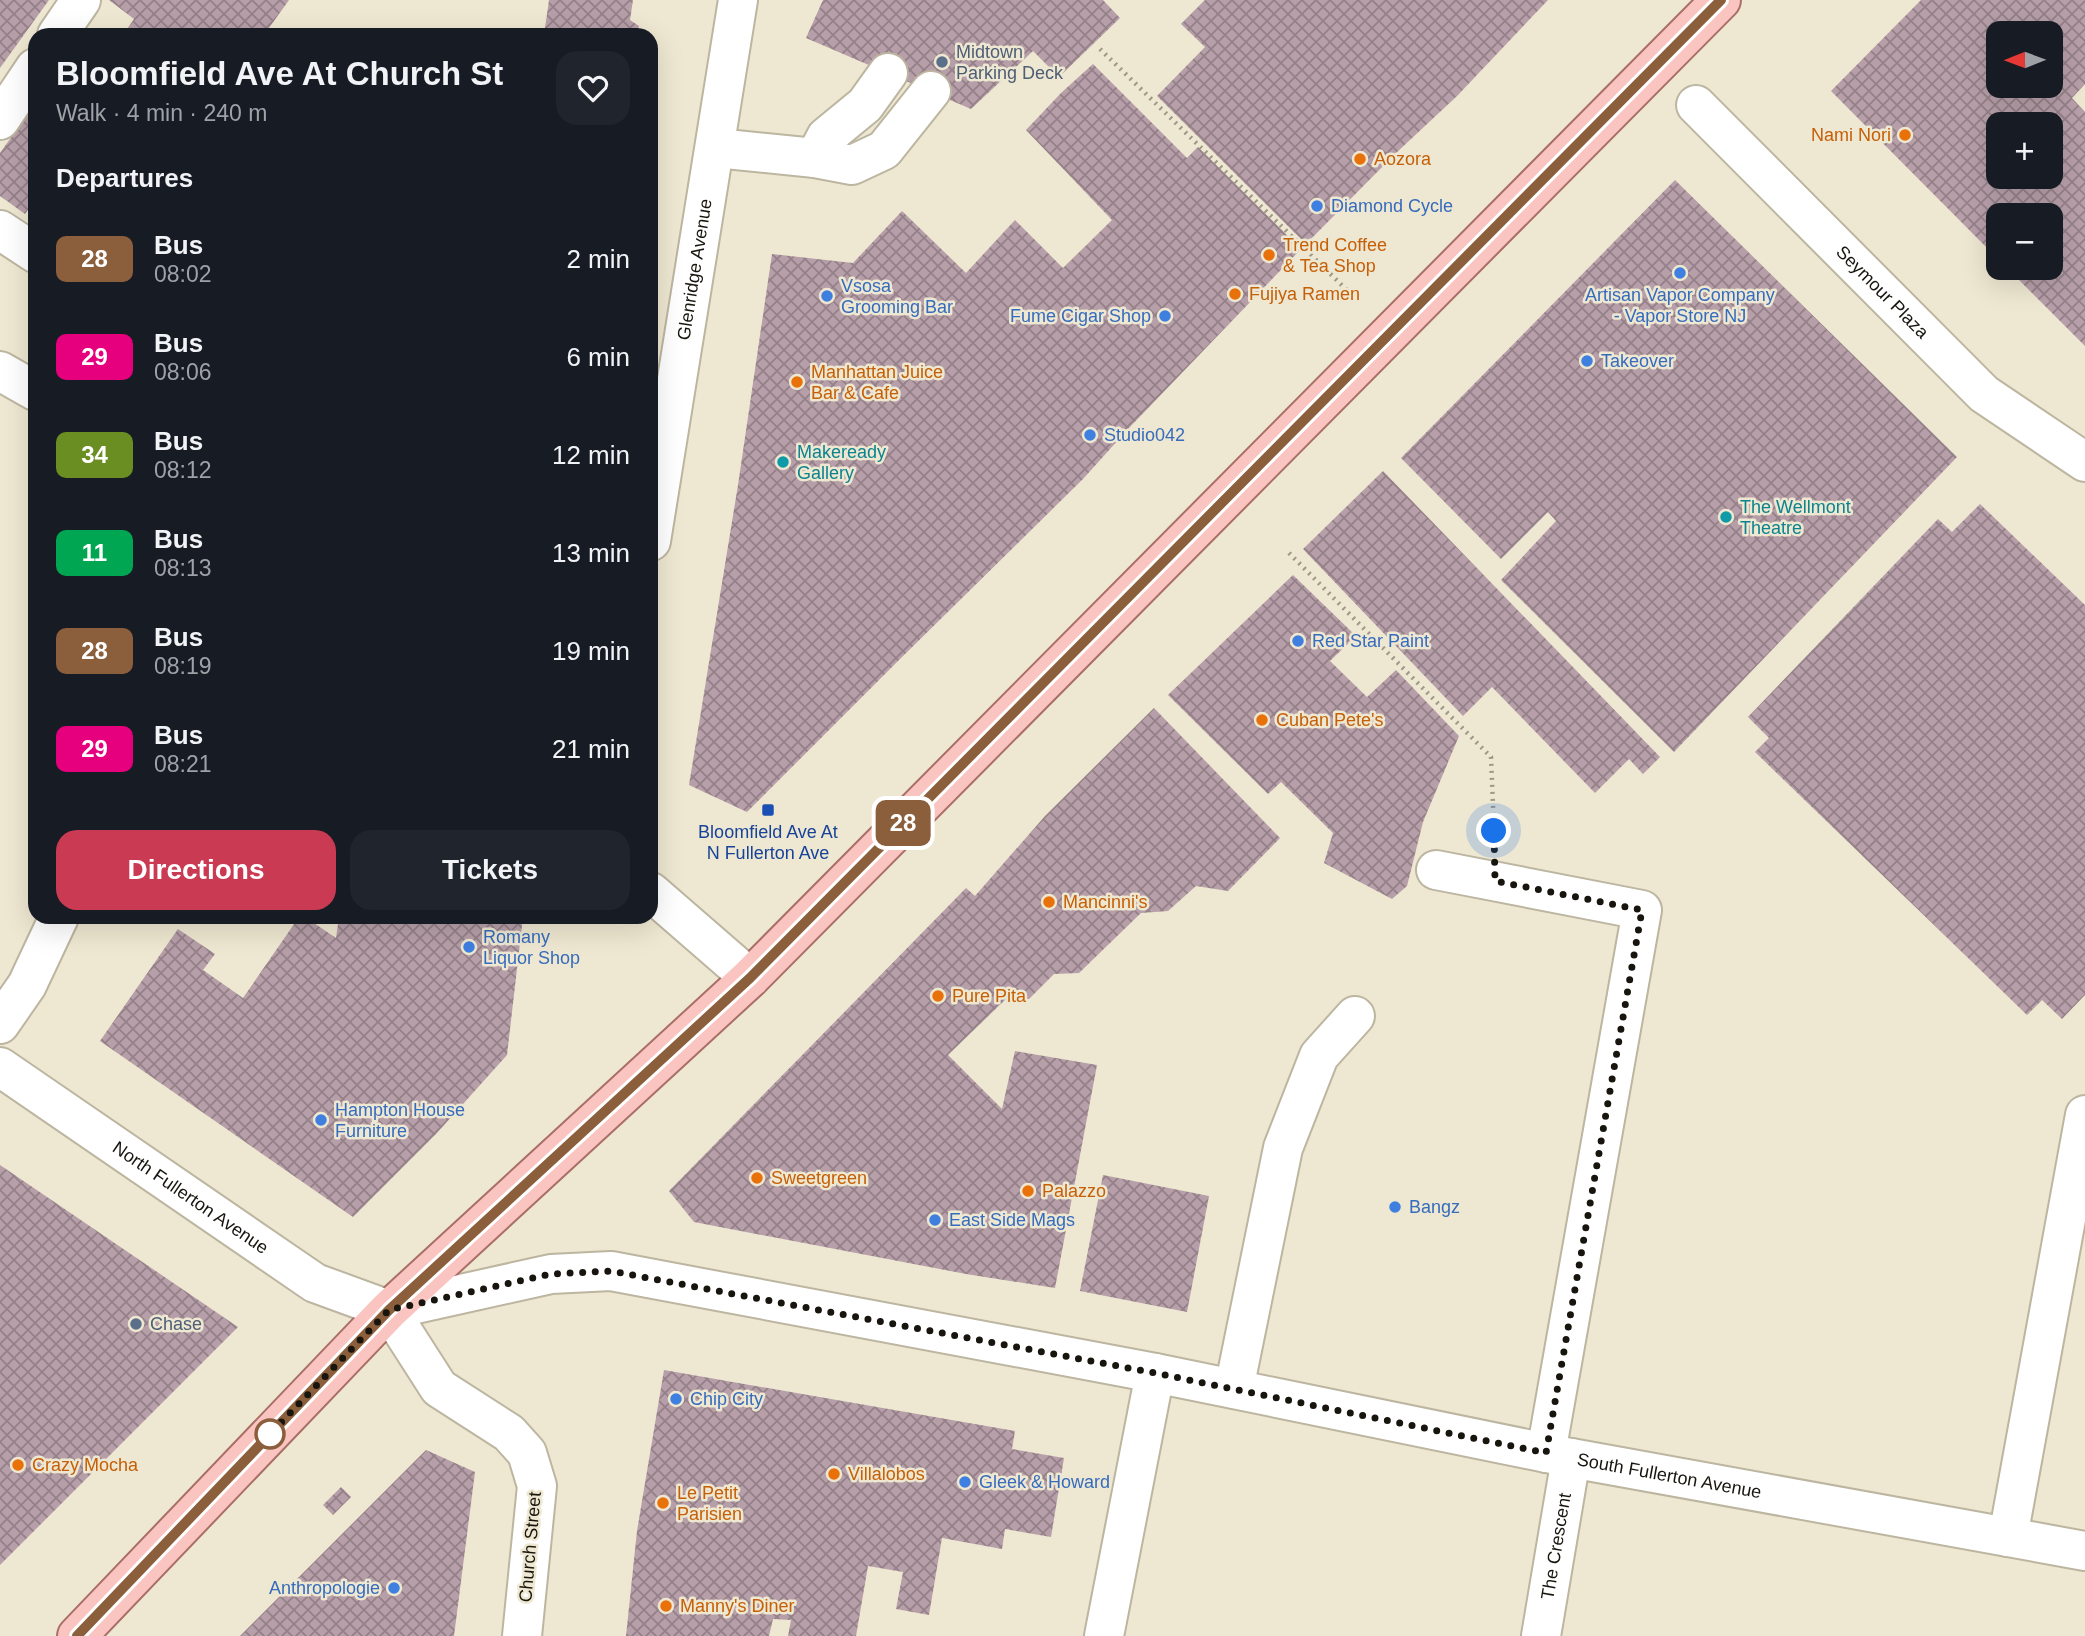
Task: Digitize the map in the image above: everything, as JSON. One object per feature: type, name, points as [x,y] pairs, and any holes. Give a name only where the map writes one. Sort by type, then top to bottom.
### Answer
[{"type":"main road","points":[[77,1636],[389,1310],[750,978],[1721,0]]},
{"type":"street","points":[[62,28],[81,0]]},
{"type":"street","name":"Glenridge Avenue","points":[[658,499],[738,0]]},
{"type":"street","points":[[815,158],[827,137],[865,105],[888,73]]},
{"type":"street","points":[[0,120],[28,78]]},
{"type":"street","points":[[716,148],[815,158],[852,165],[884,150],[931,92]]},
{"type":"street","name":"Seymour Plaza","points":[[1696,105],[1984,394],[2085,462]]},
{"type":"street","points":[[0,230],[28,248]]},
{"type":"street","points":[[0,371],[28,387]]},
{"type":"street","points":[[1436,870],[1495,881]]},
{"type":"street","name":"The Crescent","points":[[1495,881],[1642,910],[1558,1456],[1541,1636]]},
{"type":"street","points":[[658,898],[750,978]]},
{"type":"street","points":[[0,1024],[27,985],[56,924]]},
{"type":"street","points":[[1234,1389],[1283,1148],[1319,1056],[1355,1016]]},
{"type":"street","name":"North Fullerton Avenue","points":[[0,1067],[315,1283],[389,1310]]},
{"type":"street","points":[[2008,1537],[2076,1210],[2085,1115]]},
{"type":"street","name":"South Fullerton Avenue","points":[[389,1310],[551,1274],[611,1271],[1155,1373],[1558,1456],[2085,1550]]},
{"type":"street","name":"Church Street","points":[[389,1310],[439,1388],[509,1433],[527,1453],[537,1486],[522,1636]]},
{"type":"street","points":[[1104,1636],[1155,1373]]},
{"type":"path","points":[[1100,49],[1310,252],[1390,334]]},
{"type":"path","points":[[1289,553],[1491,757],[1495,881]]},
{"type":"building","points":[[0,0],[49,0],[28,28],[0,68]]},
{"type":"building","points":[[109,0],[289,0],[269,28],[128,28],[134,19]]},
{"type":"building","points":[[549,0],[633,0],[630,20],[639,26],[639,28],[545,28]]},
{"type":"building","name":"Midtown Parking Deck","points":[[823,0],[1103,0],[1120,18],[1059,77],[1033,51],[971,109],[806,38]]},
{"type":"building","points":[[1205,0],[1548,0],[1457,96],[1306,244],[1157,96],[1205,47],[1181,24]]},
{"type":"building","points":[[1921,0],[2085,0],[2085,84],[2072,98],[2085,112],[2085,346],[2019,280],[2063,280],[2063,203],[1986,203],[1986,247],[1831,91]]},
{"type":"building","points":[[1093,64],[1187,158],[1198,147],[1301,249],[1083,479],[747,812],[689,785],[772,254],[853,263],[902,211],[966,273],[1015,220],[1063,268],[1112,220],[1026,130]]},
{"type":"building","points":[[28,114],[28,210],[25,214],[0,196],[0,153]]},
{"type":"building","name":"The Wellmont Theatre","points":[[1675,180],[1957,457],[1674,752],[1501,580],[1556,521],[1548,512],[1501,559],[1401,458]]},
{"type":"building","points":[[1383,471],[1660,757],[1643,774],[1629,759],[1595,793],[1492,687],[1463,716],[1303,549]]},
{"type":"building","points":[[1980,504],[2085,605],[2085,995],[2062,1019],[2042,1000],[2027,1015],[1755,752],[1769,738],[1748,717],[1938,519],[1952,532]]},
{"type":"building","points":[[1293,575],[1356,636],[1330,661],[1367,697],[1396,670],[1459,736],[1423,822],[1407,886],[1392,899],[1324,863],[1333,833],[1281,782],[1268,794],[1168,695]]},
{"type":"building","points":[[1154,708],[1280,838],[1228,891],[1196,886],[1168,911],[1141,913],[1079,973],[1054,974],[1029,999],[1007,998],[948,1055],[1002,1109],[1015,1051],[1097,1065],[1055,1288],[966,1274],[694,1222],[669,1191],[966,888],[975,896],[1045,816]]},
{"type":"building","points":[[294,924],[315,924],[336,938],[338,924],[522,924],[507,1055],[436,1134],[353,1217],[100,1041],[178,929],[215,954],[203,970],[243,998]]},
{"type":"building","points":[[0,1165],[238,1327],[0,1565]]},
{"type":"building","points":[[1103,1175],[1209,1196],[1187,1312],[1080,1291]]},
{"type":"building","points":[[664,1370],[1015,1431],[1012,1449],[1064,1458],[1051,1537],[1005,1529],[1002,1549],[942,1538],[929,1615],[896,1609],[903,1572],[868,1566],[856,1636],[788,1636],[791,1620],[773,1619],[769,1636],[626,1636],[637,1531]]},
{"type":"building","points":[[426,1450],[475,1472],[454,1636],[240,1636]]},
{"type":"building","points":[[341,1487],[351,1497],[333,1515],[323,1505]]},
{"type":"bus line","name":"28","points":[[77,1636],[389,1310],[750,978],[1721,0]]},
{"type":"place","name":"Midtown Parking Deck","points":[[942,62]]},
{"type":"place","name":"Nami Nori","points":[[1905,135]]},
{"type":"place","name":"Aozora","points":[[1360,159]]},
{"type":"place","name":"Diamond Cycle","points":[[1317,206]]},
{"type":"place","name":"Trend Coffee & Tea Shop","points":[[1269,255]]},
{"type":"place","name":"Artisan Vapor Company - Vapor Store NJ","points":[[1680,273]]},
{"type":"place","name":"Fujiya Ramen","points":[[1235,294]]},
{"type":"place","name":"Vsosa Grooming Bar","points":[[827,296]]},
{"type":"place","name":"Fume Cigar Shop","points":[[1165,316]]},
{"type":"place","name":"Takeover","points":[[1587,361]]},
{"type":"place","name":"Manhattan Juice Bar & Cafe","points":[[797,382]]},
{"type":"place","name":"Studio042","points":[[1090,435]]},
{"type":"place","name":"Makeready Gallery","points":[[783,462]]},
{"type":"place","name":"The Wellmont Theatre","points":[[1726,517]]},
{"type":"place","name":"Red Star Paint","points":[[1298,641]]},
{"type":"place","name":"Cuban Pete's","points":[[1262,720]]},
{"type":"place","name":"Bloomfield Ave At N Fullerton Ave","points":[[768,810]]},
{"type":"place","name":"Mancinni's","points":[[1049,902]]},
{"type":"place","name":"Romany Liquor Shop","points":[[469,947]]},
{"type":"place","name":"Pure Pita","points":[[938,996]]},
{"type":"place","name":"Hampton House Furniture","points":[[321,1120]]},
{"type":"place","name":"Sweetgreen","points":[[757,1178]]},
{"type":"place","name":"Palazzo","points":[[1028,1191]]},
{"type":"place","name":"Bangz","points":[[1395,1207]]},
{"type":"place","name":"East Side Mags","points":[[935,1220]]},
{"type":"place","name":"Chase","points":[[136,1324]]},
{"type":"place","name":"Chip City","points":[[676,1399]]},
{"type":"place","name":"Crazy Mocha","points":[[18,1465]]},
{"type":"place","name":"Villalobos","points":[[834,1474]]},
{"type":"place","name":"Gleek & Howard","points":[[965,1482]]},
{"type":"place","name":"Le Petit Parisien","points":[[663,1503]]},
{"type":"place","name":"Anthropologie","points":[[394,1588]]},
{"type":"place","name":"Manny's Diner","points":[[666,1606]]},
{"type":"route","points":[[270,1434],[267,1437],[389,1310],[551,1274],[611,1271],[1155,1373],[1546,1453],[1642,910],[1495,881],[1494,831]]}]
